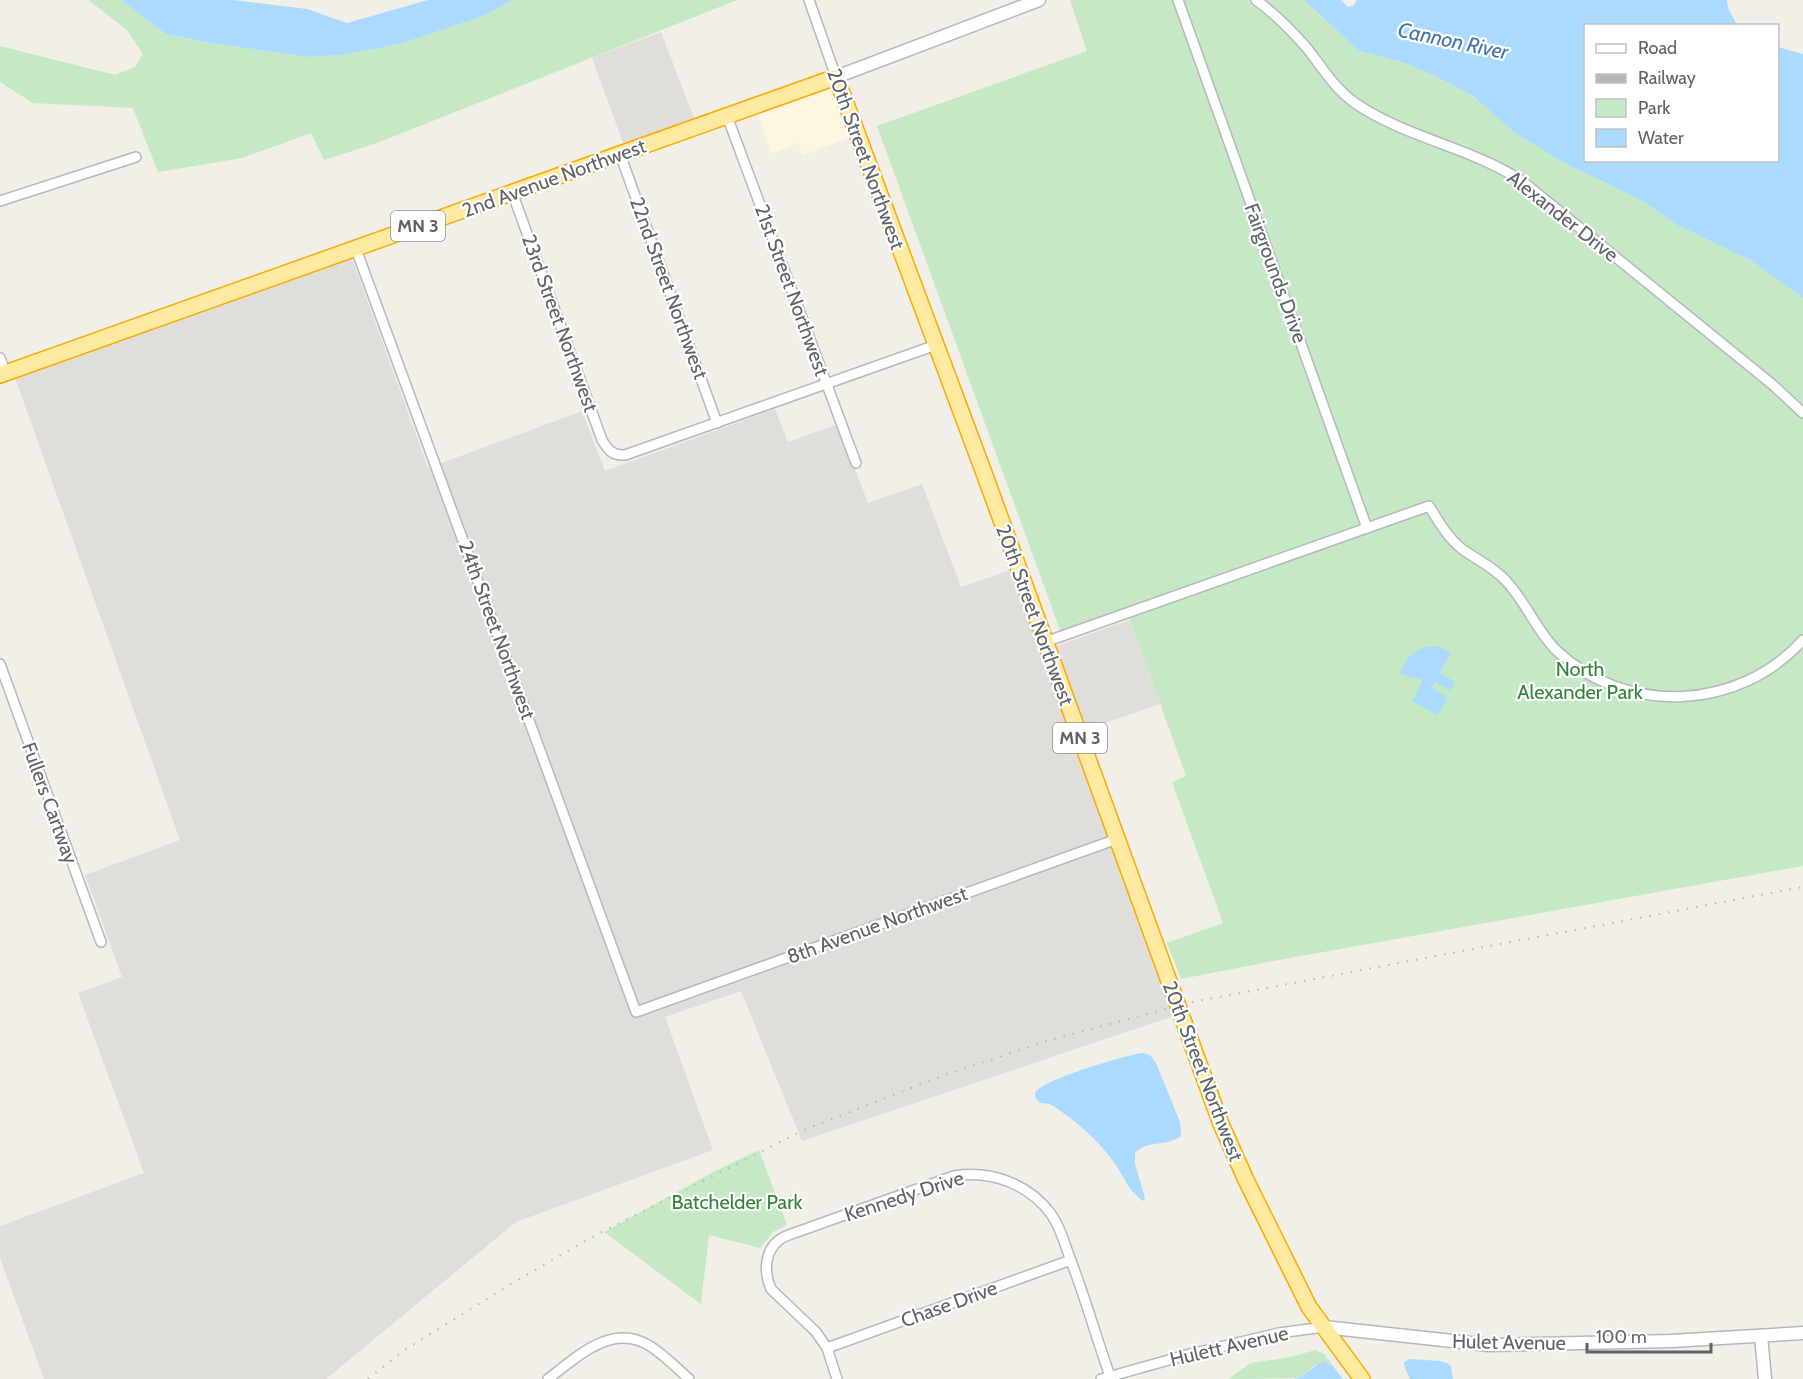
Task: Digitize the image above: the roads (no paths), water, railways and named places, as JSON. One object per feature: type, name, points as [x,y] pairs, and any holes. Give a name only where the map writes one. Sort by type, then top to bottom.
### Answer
[{"type":"highway","name":"2nd Avenue Northwest","points":[[3,374],[836,77]]},
{"type":"highway","name":"20th Street Northwest","points":[[836,77],[1221,1124],[1309,1308],[1362,1379]]},
{"type":"street","name":"20th Street Northwest","points":[[809,0],[836,77]]},
{"type":"street","name":"2nd Avenue Northwest","points":[[836,77],[1040,0]]},
{"type":"street","name":"Fairgrounds Drive","points":[[1178,0],[1367,528]]},
{"type":"street","name":"Fairgrounds Drive","points":[[1184,18],[1185,0]]},
{"type":"street","name":"Alexander Drive","points":[[1256,0],[1305,46],[1345,96],[1384,120],[1497,166],[1522,181],[1773,384],[1803,413]]},
{"type":"street","name":"21st Street Northwest","points":[[727,116],[856,463]]},
{"type":"street","name":"22nd Street Northwest","points":[[620,154],[717,423]]},
{"type":"street","points":[[0,201],[136,157]]},
{"type":"street","name":"23rd Street Northwest","points":[[512,192],[602,440],[611,453],[618,456],[625,455],[717,423]]},
{"type":"street","name":"24th Street Northwest","points":[[356,249],[636,1012]]},
{"type":"street","points":[[717,423],[936,345]]},
{"type":"street","points":[[0,358],[3,374]]},
{"type":"street","points":[[1045,642],[1429,506],[1455,542],[1495,570],[1511,586],[1537,627],[1558,651],[1587,674],[1610,685],[1657,697],[1707,694],[1729,688],[1763,673],[1783,660],[1803,640]]},
{"type":"street","name":"Fullers Cartway","points":[[0,664],[101,942]]},
{"type":"street","name":"8th Avenue Northwest","points":[[636,1012],[1117,839]]},
{"type":"street","name":"Kennedy Drive","points":[[837,1379],[827,1348],[816,1332],[779,1298],[767,1280],[766,1269],[769,1254],[779,1240],[954,1176],[985,1175],[1014,1184],[1028,1192],[1053,1216],[1071,1260],[1107,1378]]},
{"type":"street","name":"Chase Drive","points":[[827,1348],[1071,1260]]},
{"type":"street","name":"Hulet Avenue","points":[[1324,1327],[1489,1345],[1671,1341],[1803,1333]]},
{"type":"street","name":"Hulett Avenue","points":[[1107,1378],[1279,1333],[1324,1327]]},
{"type":"street","points":[[1761,1336],[1765,1379]]},
{"type":"street","points":[[548,1379],[600,1342],[618,1338],[651,1346],[689,1379]]},
{"type":"water","points":[[121,0],[233,0],[307,9],[347,23],[428,0],[513,0],[483,16],[400,44],[342,55],[308,57],[210,43],[166,34]]},
{"type":"water","name":"Cannon River","points":[[1304,0],[1341,0],[1348,7],[1353,6],[1357,0],[1727,0],[1728,8],[1736,24],[1584,24],[1584,162],[1779,162],[1779,47],[1803,54],[1803,298],[1752,261],[1677,225],[1644,202],[1571,167],[1515,133],[1473,96],[1405,63],[1359,51]]},
{"type":"water","points":[[1430,646],[1437,646],[1451,652],[1440,673],[1455,682],[1450,690],[1435,682],[1432,688],[1448,698],[1438,715],[1412,701],[1423,680],[1400,674],[1405,662],[1414,653]]},
{"type":"water","points":[[1142,1053],[1150,1055],[1156,1063],[1180,1122],[1181,1136],[1145,1146],[1135,1153],[1135,1164],[1145,1198],[1143,1201],[1133,1192],[1113,1161],[1093,1138],[1063,1113],[1050,1104],[1040,1103],[1035,1097],[1035,1093],[1041,1087],[1053,1081],[1102,1063]]},
{"type":"water","points":[[1410,1359],[1440,1361],[1449,1364],[1453,1379],[1410,1379],[1404,1362]]},
{"type":"water","points":[[1324,1362],[1333,1366],[1343,1379],[1294,1379],[1302,1376]]},
{"type":"railway","points":[[368,1379],[403,1351],[596,1235],[804,1130],[942,1076],[1050,1040],[1192,1002],[1803,887]]},
{"type":"park label","name":"North Alexander Park","points":[[1580,680]]},
{"type":"park label","name":"Batchelder Park","points":[[737,1202]]}]
